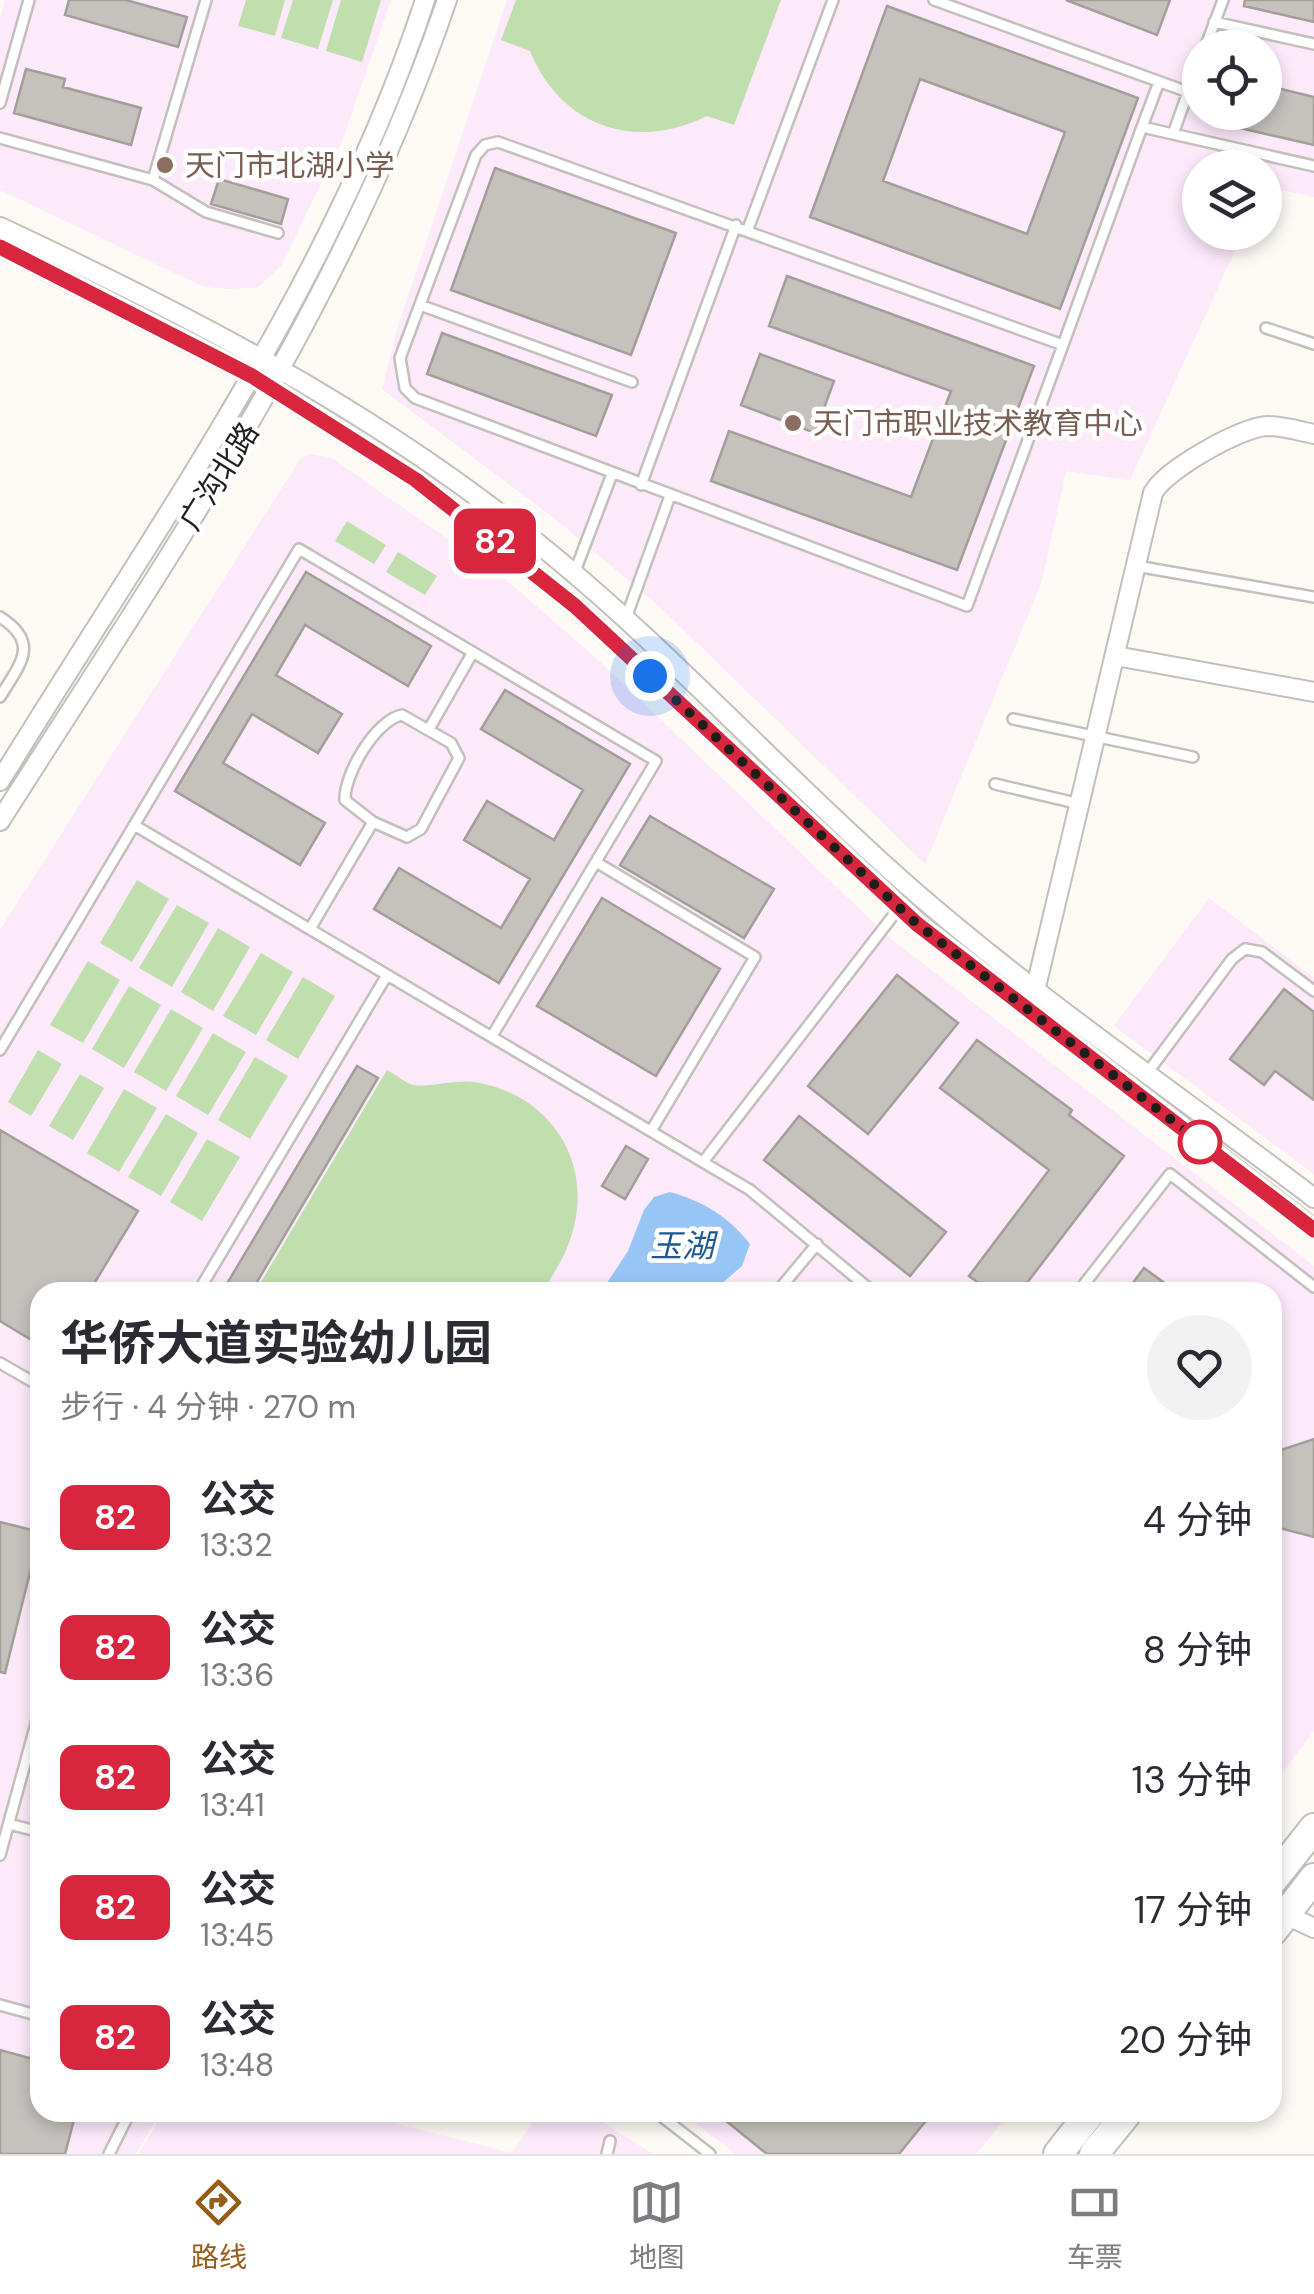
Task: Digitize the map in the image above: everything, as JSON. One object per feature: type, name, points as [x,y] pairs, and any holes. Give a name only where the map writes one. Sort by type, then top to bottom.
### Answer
[{"type":"main road","points":[[1282,1868],[1314,1828]]},
{"type":"main road","points":[[1282,1920],[1314,1878]]},
{"type":"main road","points":[[1058,2154],[1083,2122]]},
{"type":"main road","points":[[1094,2154],[1120,2122]]},
{"type":"street","name":"广沟北路","points":[[0,782],[263,358],[359,175],[425,0]]},
{"type":"street","name":"广沟北路","points":[[0,821],[6,798],[284,369],[389,158],[447,0]]},
{"type":"street","points":[[0,227],[284,369],[400,440],[574,574],[910,887],[1314,1198]]},
{"type":"street","points":[[0,247],[252,376],[416,480],[526,564],[899,908],[1314,1230]]},
{"type":"street","points":[[1036,987],[1153,493],[1169,473],[1250,429],[1276,427],[1314,434]]},
{"type":"street","points":[[1116,656],[1314,692]]},
{"type":"street","points":[[1282,1924],[1314,1928]]},
{"type":"lane","points":[[0,103],[29,0]]},
{"type":"lane","points":[[153,180],[206,0]]},
{"type":"lane","points":[[748,229],[832,0]]},
{"type":"lane","points":[[934,0],[1182,90]]},
{"type":"lane","points":[[1211,30],[1222,0]]},
{"type":"lane","points":[[1214,22],[1314,44]]},
{"type":"lane","points":[[1063,345],[498,142],[484,144],[476,154],[400,358],[405,388],[415,398],[967,606],[1063,345],[1142,127],[1159,82]]},
{"type":"lane","points":[[1173,134],[1182,109]]},
{"type":"lane","points":[[1142,127],[1314,166]]},
{"type":"lane","points":[[0,138],[153,180],[206,212],[278,233]]},
{"type":"lane","points":[[641,485],[736,225]]},
{"type":"lane","points":[[420,305],[632,382]]},
{"type":"lane","points":[[1266,328],[1314,344]]},
{"type":"lane","points":[[574,574],[612,474]]},
{"type":"lane","points":[[626,620],[670,496]]},
{"type":"lane","points":[[0,1050],[299,549],[656,761],[492,1036]]},
{"type":"lane","points":[[1136,566],[1314,597]]},
{"type":"lane","points":[[0,617],[16,627],[24,639],[24,655],[0,697]]},
{"type":"lane","points":[[429,730],[473,652]]},
{"type":"lane","points":[[402,716],[429,730],[457,750],[458,767],[415,833],[398,836],[349,807],[346,782],[384,722],[402,716]]},
{"type":"lane","points":[[1013,719],[1193,757]]},
{"type":"lane","points":[[995,784],[1081,804]]},
{"type":"lane","points":[[310,929],[374,822]]},
{"type":"lane","points":[[134,825],[750,1190],[861,1282]]},
{"type":"lane","points":[[596,862],[756,957],[651,1131]]},
{"type":"lane","points":[[703,1162],[899,908]]},
{"type":"lane","points":[[1148,1072],[1232,959],[1245,949],[1262,952],[1314,991]]},
{"type":"lane","points":[[204,1282],[387,975]]},
{"type":"lane","points":[[1086,1282],[1170,1174],[1314,1288]]},
{"type":"lane","points":[[785,1282],[817,1244]]},
{"type":"lane","points":[[0,1363],[30,1380]]},
{"type":"lane","points":[[0,1856],[30,1747]]},
{"type":"lane","points":[[9,1824],[30,1829]]},
{"type":"lane","points":[[0,2004],[30,2013]]},
{"type":"lane","points":[[110,2154],[125,2122]]},
{"type":"lane","points":[[669,2122],[710,2154]]},
{"type":"lane","points":[[607,2154],[610,2141]]},
{"type":"shaded area","name":"天门市北湖小学","points":[[5,0],[391,0],[343,139],[281,266],[258,287],[228,289],[202,286],[0,190],[0,19]]},
{"type":"shaded area","name":"天门市职业技术教育中心","points":[[507,0],[1314,0],[1314,197],[1282,190],[1282,150],[1182,150],[1182,250],[1235,250],[1130,480],[1066,471],[1042,581],[925,864],[661,608],[554,518],[382,389],[397,329]]},
{"type":"shaded area","points":[[313,454],[333,459],[504,578],[598,660],[890,938],[1314,1266],[1314,1731],[1282,1773],[1282,1282],[30,1282],[30,2122],[155,2122],[136,2154],[0,2154],[0,930],[301,458]]},
{"type":"shaded area","points":[[1209,898],[1314,978],[1314,1174],[1114,1026]]},
{"type":"shaded area","points":[[157,2122],[390,2122],[512,2153],[533,2122],[603,2122],[653,2154],[139,2154]]},
{"type":"shaded area","points":[[694,2122],[1003,2122],[976,2154],[736,2154]]},
{"type":"green space","points":[[246,0],[285,0],[275,36],[238,26]]},
{"type":"green space","points":[[293,0],[333,0],[318,49],[281,38]]},
{"type":"green space","points":[[341,0],[381,0],[362,62],[326,51]]},
{"type":"green space","points":[[516,0],[781,0],[734,125],[707,116],[653,132],[603,125],[560,98],[543,77],[530,51],[501,40]]},
{"type":"green space","points":[[347,521],[386,545],[374,564],[335,541]]},
{"type":"green space","points":[[398,552],[437,576],[425,595],[386,572]]},
{"type":"green space","points":[[137,880],[169,899],[132,962],[100,943]]},
{"type":"green space","points":[[177,905],[209,923],[172,987],[139,968]]},
{"type":"green space","points":[[218,928],[250,947],[213,1011],[181,992]]},
{"type":"green space","points":[[261,953],[293,972],[256,1035],[223,1016]]},
{"type":"green space","points":[[88,961],[120,980],[83,1043],[50,1025]]},
{"type":"green space","points":[[303,977],[335,996],[298,1059],[266,1040]]},
{"type":"green space","points":[[129,986],[161,1005],[124,1068],[92,1049]]},
{"type":"green space","points":[[171,1009],[203,1028],[166,1091],[134,1072]]},
{"type":"green space","points":[[213,1033],[246,1052],[208,1115],[176,1096]]},
{"type":"green space","points":[[38,1050],[62,1064],[31,1116],[8,1102]]},
{"type":"green space","points":[[255,1057],[288,1076],[250,1139],[218,1120]]},
{"type":"green space","points":[[387,1070],[414,1085],[467,1081],[502,1089],[526,1101],[546,1118],[571,1159],[577,1184],[577,1210],[565,1252],[548,1282],[261,1282]]},
{"type":"green space","points":[[80,1074],[104,1088],[73,1140],[49,1126]]},
{"type":"green space","points":[[124,1089],[157,1108],[119,1172],[87,1153]]},
{"type":"green space","points":[[166,1114],[198,1133],[161,1196],[128,1177]]},
{"type":"green space","points":[[207,1139],[240,1157],[202,1221],[170,1202]]},
{"type":"water","name":"玉湖","points":[[670,1192],[714,1211],[750,1244],[742,1266],[724,1282],[608,1282],[628,1251],[644,1210],[654,1197]]},
{"type":"building","points":[[69,0],[126,0],[187,17],[178,47],[65,15]]},
{"type":"building","points":[[1066,0],[1170,0],[1157,35]]},
{"type":"building","points":[[1245,0],[1314,0],[1314,22],[1244,6]]},
{"type":"building","points":[[887,6],[1138,98],[1060,309],[810,217]],"holes":[[[920,79],[1065,132],[1027,234],[883,181]]]},
{"type":"building","points":[[26,69],[65,79],[63,87],[141,108],[131,145],[14,113]]},
{"type":"building","points":[[1282,89],[1314,97],[1314,145],[1249,130],[1282,130]]},
{"type":"building","points":[[495,168],[676,233],[631,355],[451,290]]},
{"type":"building","points":[[219,179],[288,199],[281,224],[211,204]]},
{"type":"building","points":[[787,276],[1034,366],[957,570],[711,481],[729,431],[911,497],[951,391],[769,326]]},
{"type":"building","points":[[442,333],[612,395],[596,436],[427,374]]},
{"type":"building","points":[[760,354],[834,381],[815,433],[741,405]]},
{"type":"building","points":[[306,572],[431,646],[408,686],[305,625],[276,675],[342,714],[318,753],[252,714],[223,763],[325,823],[300,865],[175,791]]},
{"type":"building","points":[[505,690],[630,764],[499,983],[374,909],[399,868],[501,928],[530,879],[464,840],[487,801],[554,840],[583,790],[481,729]]},
{"type":"building","points":[[650,816],[774,889],[744,938],[620,865]]},
{"type":"building","points":[[602,898],[720,969],[656,1076],[537,1006]]},
{"type":"building","points":[[897,975],[958,1023],[868,1134],[808,1086]]},
{"type":"building","points":[[1284,989],[1314,1012],[1314,1100],[1275,1071],[1264,1085],[1230,1059]]},
{"type":"building","points":[[977,1040],[1072,1110],[1069,1115],[1124,1156],[1028,1282],[977,1282],[969,1276],[1049,1170],[940,1088]]},
{"type":"building","points":[[357,1066],[378,1078],[257,1282],[228,1282]]},
{"type":"building","points":[[799,1116],[946,1232],[910,1276],[764,1160]]},
{"type":"building","points":[[0,1130],[138,1211],[95,1282],[30,1282],[30,1339],[0,1321]]},
{"type":"building","points":[[626,1146],[648,1159],[625,1199],[602,1186]]},
{"type":"building","points":[[1144,1268],[1163,1282],[1134,1282]]},
{"type":"building","points":[[1314,1439],[1314,1537],[1282,1529],[1282,1450]]},
{"type":"building","points":[[0,1522],[30,1530],[30,1572],[5,1673],[0,1672]]},
{"type":"building","points":[[0,2050],[30,2058],[30,2122],[73,2122],[65,2154],[0,2154]]},
{"type":"building","points":[[727,2122],[925,2122],[899,2154],[767,2154]]},
{"type":"bus line","name":"82","points":[[0,247],[252,376],[416,480],[575,606],[917,924],[1314,1230]]},
{"type":"place","name":"天门市北湖小学","points":[[165,165]]},
{"type":"place","name":"天门市职业技术教育中心","points":[[793,423]]},
{"type":"route","points":[[650,676],[917,924],[1200,1142]]}]
